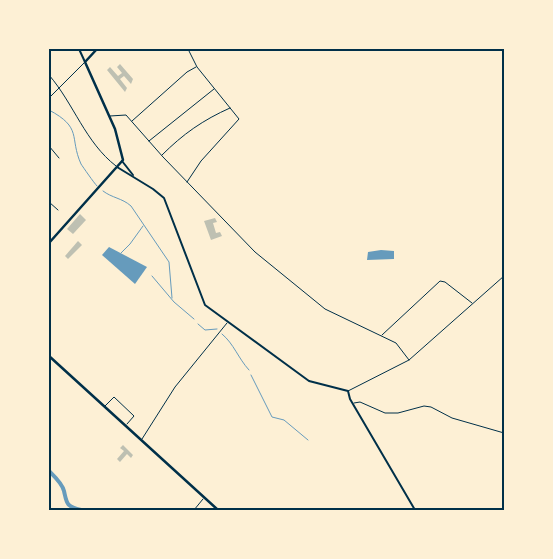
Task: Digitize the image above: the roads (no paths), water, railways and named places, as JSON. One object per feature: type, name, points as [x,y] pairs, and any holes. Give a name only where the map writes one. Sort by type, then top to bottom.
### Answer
[{"type":"main road","points":[[49,243],[122,161],[122,152],[110,116],[85,62],[97,49]]},
{"type":"main road","points":[[49,356],[218,510]]},
{"type":"street","points":[[49,98],[85,62],[78,49]]},
{"type":"street","points":[[186,182],[202,160],[238,121],[197,67],[188,49]]},
{"type":"street","points":[[132,121],[187,72],[197,67]]},
{"type":"street","points":[[49,75],[60,88],[93,145],[117,167],[133,175],[164,198],[201,300],[208,309],[309,381],[348,391],[409,360],[504,276]]},
{"type":"street","points":[[148,142],[214,89]]},
{"type":"street","points":[[161,155],[179,138],[204,120],[230,108]]},
{"type":"street","points":[[110,116],[123,114],[132,121],[148,142],[255,252],[325,309],[400,346],[409,360]]},
{"type":"street","points":[[49,146],[59,158]]},
{"type":"street","points":[[122,161],[133,175]]},
{"type":"street","points":[[49,202],[58,210]]},
{"type":"street","points":[[381,335],[440,281],[445,282],[473,304]]},
{"type":"street","points":[[141,440],[175,387],[227,323]]},
{"type":"street","points":[[348,391],[353,404],[415,510]]},
{"type":"street","points":[[106,406],[114,397],[134,416],[126,425]]},
{"type":"street","points":[[353,404],[360,402],[385,413],[398,413],[424,406],[431,407],[452,418],[504,433]]},
{"type":"street","points":[[194,510],[203,499]]},
{"type":"water","points":[[109,247],[147,267],[135,284],[102,255]]},
{"type":"water","points":[[394,251],[394,259],[367,260],[368,252]]},
{"type":"waterway","points":[[49,110],[60,116],[71,128],[81,164],[97,186]]},
{"type":"waterway","points":[[103,191],[131,206],[169,262],[172,298]]},
{"type":"waterway","points":[[121,253],[143,226]]},
{"type":"waterway","points":[[152,276],[174,302],[194,319]]},
{"type":"waterway","points":[[198,324],[205,330],[217,329]]},
{"type":"waterway","points":[[222,334],[230,342],[249,370]]},
{"type":"waterway","points":[[251,375],[272,417],[284,420],[308,440]]},
{"type":"waterway","points":[[49,471],[62,485],[68,504],[81,510]]}]
